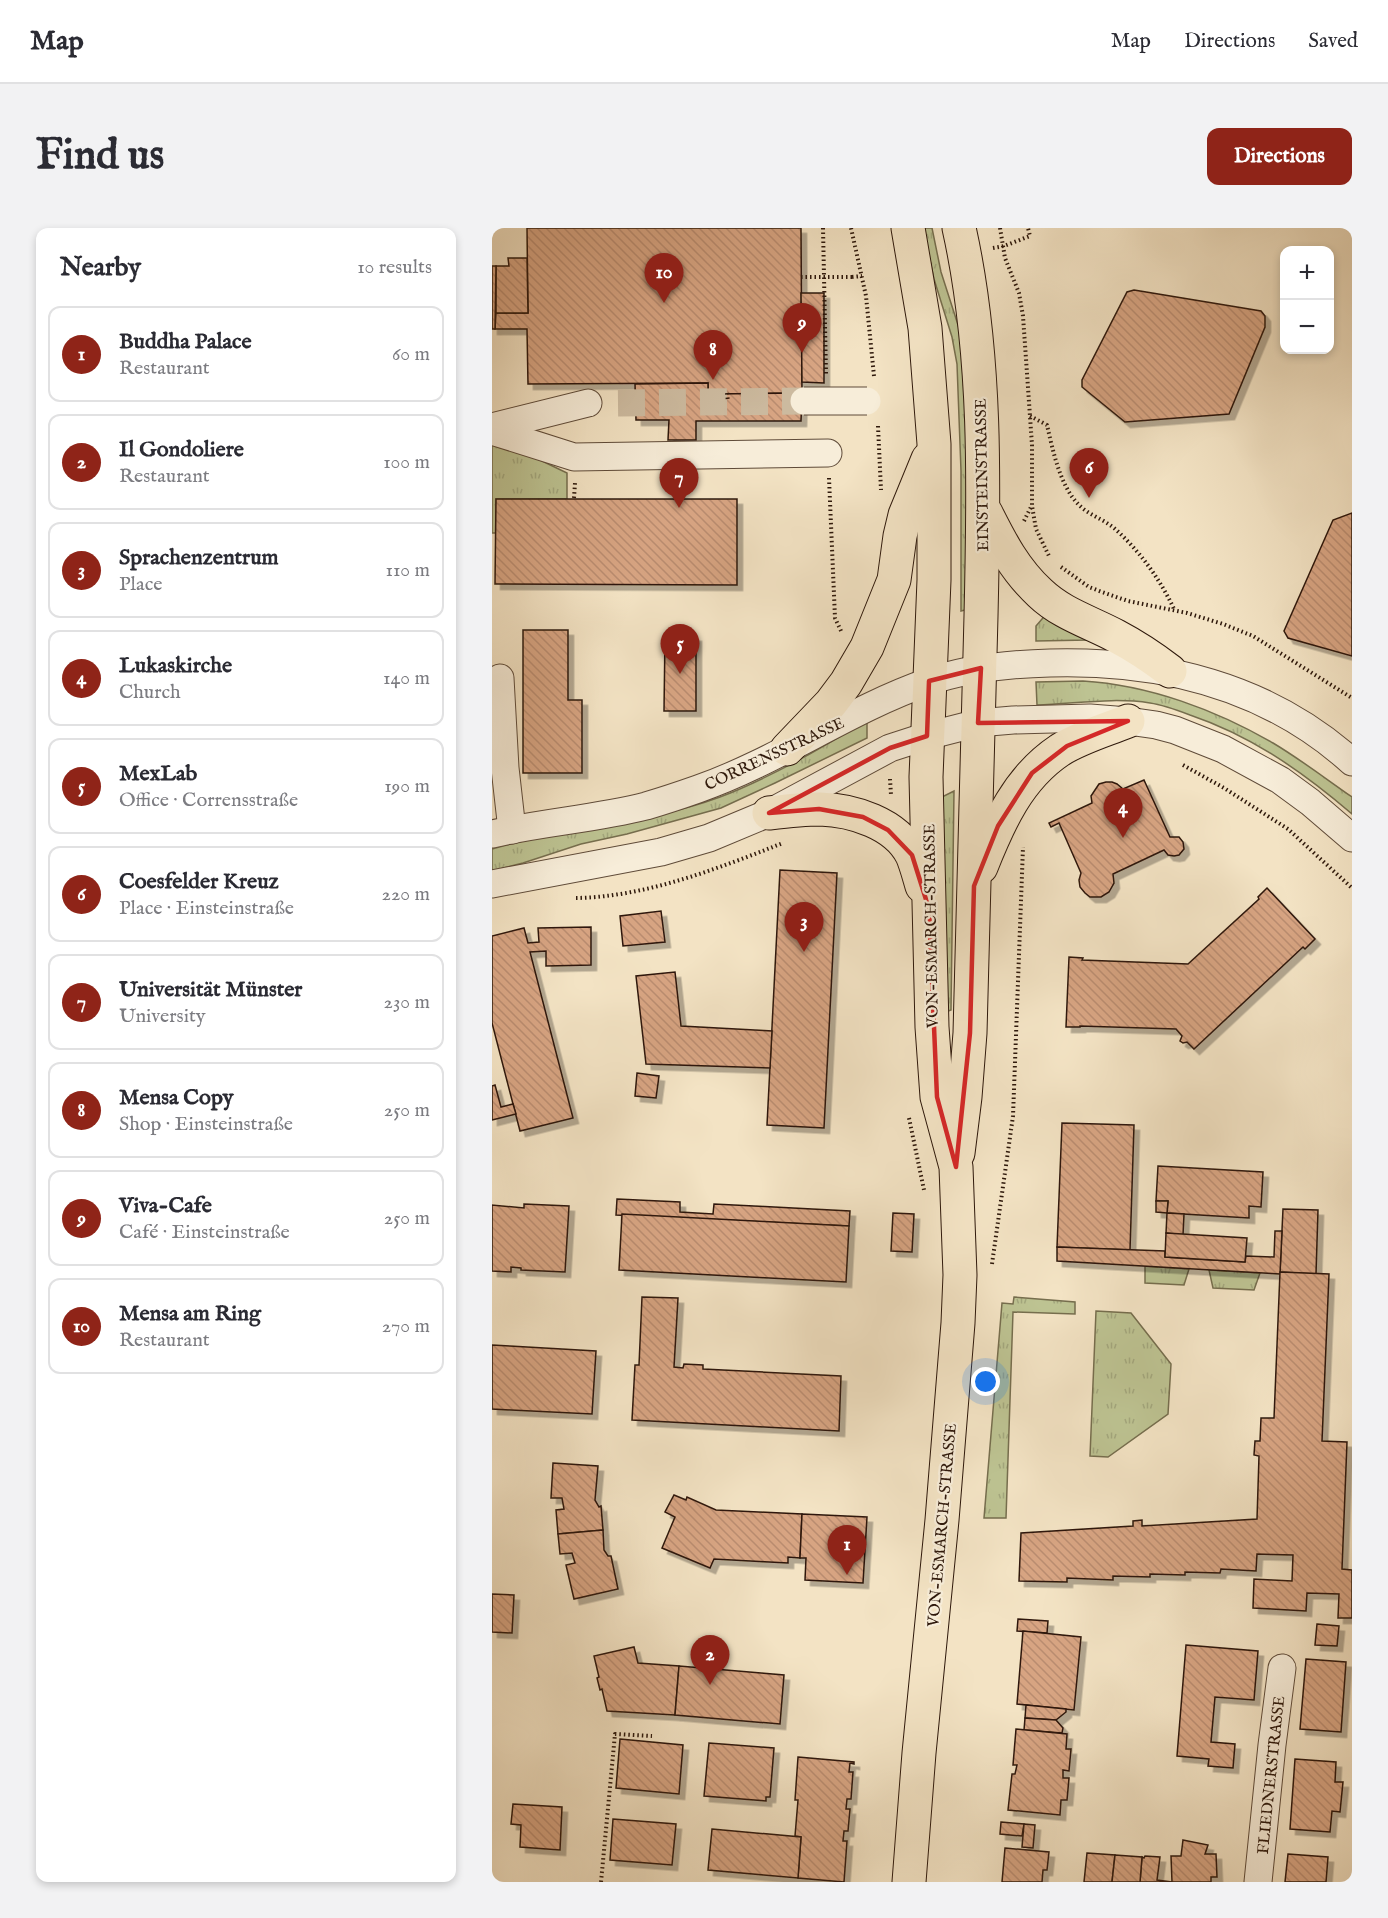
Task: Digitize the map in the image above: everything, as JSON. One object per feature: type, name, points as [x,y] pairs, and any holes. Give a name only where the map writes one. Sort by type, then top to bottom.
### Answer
[{"type":"main road","points":[[908,228],[925,328],[934,444],[934,580],[929,681]]},
{"type":"main road","name":"EINSTEINSTRASSE","points":[[959,228],[967,268],[978,362],[984,507],[978,723]]},
{"type":"main road","points":[[787,749],[836,696],[867,648],[894,580],[905,516],[934,444]]},
{"type":"main road","points":[[984,507],[1011,560],[1041,594],[1074,617],[1117,636],[1170,671]]},
{"type":"main road","name":"VON-ESMARCH-STRASSE","points":[[929,681],[926,777],[932,1027],[937,1097],[956,1167]]},
{"type":"main road","points":[[974,886],[998,826],[1032,773],[1067,746],[1128,721]]},
{"type":"main road","name":"VON-ESMARCH-STRASSE","points":[[909,1882],[958,1323],[960,1275],[956,1167],[970,1034],[978,723]]},
{"type":"main road","points":[[769,813],[832,810],[863,817],[888,830],[904,844],[912,855],[929,909]]},
{"type":"street","points":[[804,401],[872,401]]},
{"type":"street","points":[[492,429],[588,403]]},
{"type":"street","points":[[492,429],[574,464],[828,453]]},
{"type":"street","name":"CORRENSSTRASSE","points":[[502,832],[645,806],[698,789],[738,773],[890,697],[929,681],[981,668],[1012,664],[1106,663],[1170,671],[1211,682],[1269,706],[1305,726],[1337,748],[1352,762]]},
{"type":"street","points":[[500,678],[505,768],[502,832]]},
{"type":"street","points":[[492,884],[662,852],[709,838],[769,813],[890,748],[927,736],[978,723],[1055,718],[1128,721],[1156,725],[1215,745],[1293,789],[1352,838]]},
{"type":"street","name":"FLIEDNERSTRASSE","points":[[1258,1882],[1282,1668]]},
{"type":"path","points":[[823,228],[826,385]]},
{"type":"path","points":[[1000,228],[1008,269],[1019,293],[1023,316],[1030,416],[1032,506],[1036,529],[1050,557],[1062,569],[1089,587],[1128,601],[1174,610],[1223,624],[1252,636],[1352,698]]},
{"type":"path","points":[[1004,246],[1030,236],[1028,228]]},
{"type":"path","points":[[801,277],[862,276]]},
{"type":"path","points":[[727,393],[728,402]]},
{"type":"path","points":[[1030,416],[1047,425],[1061,474],[1075,500],[1113,527],[1135,549],[1159,581],[1174,610]]},
{"type":"path","points":[[828,453],[835,618],[842,634]]},
{"type":"path","points":[[1180,764],[1224,788],[1288,829],[1352,888]]},
{"type":"path","points":[[991,1266],[1013,1116],[1024,843]]},
{"type":"path","points":[[906,1107],[926,1199]]},
{"type":"path","points":[[601,1882],[615,1734],[652,1736]]},
{"type":"highlighted area","points":[[981,668],[978,723],[1128,721],[1067,746],[1032,773],[998,826],[974,886],[970,1033],[956,1167],[937,1097],[929,909],[912,855],[888,830],[863,817],[819,809],[769,813],[890,748],[927,736],[929,681]]},
{"type":"green space","points":[[923,228],[932,228],[941,272],[959,328],[966,362],[969,609],[961,611],[961,471],[957,364]]},
{"type":"green space","points":[[492,437],[567,473],[567,499],[496,499],[496,533],[492,533]]},
{"type":"green space","points":[[1048,612],[1087,640],[1036,641],[1036,626]]},
{"type":"green space","points":[[1036,682],[1108,683],[1157,694],[1229,720],[1273,743],[1352,797],[1352,814],[1296,770],[1256,744],[1235,733],[1175,710],[1136,701],[1037,705]]},
{"type":"green space","points":[[867,720],[867,738],[721,808],[581,844],[492,871],[492,849],[549,835],[636,820],[720,797],[795,762]]},
{"type":"green space","points":[[954,791],[951,1010],[946,1012],[940,798]]},
{"type":"green space","points":[[1145,1266],[1189,1269],[1184,1285],[1145,1283]]},
{"type":"green space","points":[[1209,1270],[1260,1273],[1254,1290],[1213,1288]]},
{"type":"green space","points":[[1014,1297],[1075,1302],[1075,1314],[1013,1312],[1006,1518],[984,1518],[1002,1303],[1013,1304]]},
{"type":"green space","points":[[1096,1311],[1131,1313],[1171,1364],[1168,1414],[1108,1457],[1090,1456]]},
{"type":"building","points":[[527,228],[801,228],[802,393],[708,394],[708,383],[528,384],[527,329],[495,329],[496,313],[528,313]]},
{"type":"building","points":[[508,258],[527,258],[528,313],[496,313],[496,266],[509,266]]},
{"type":"building","points":[[492,266],[496,266],[495,329],[492,329]]},
{"type":"building","points":[[1134,290],[1261,311],[1265,316],[1265,327],[1229,414],[1125,422],[1082,387],[1082,380],[1127,292]]},
{"type":"building","points":[[801,293],[824,293],[824,383],[802,382]]},
{"type":"building","points":[[708,383],[708,394],[802,393],[801,421],[696,421],[696,440],[668,440],[669,420],[636,420],[635,384]]},
{"type":"building","points":[[496,499],[737,499],[737,585],[495,584]]},
{"type":"building","points":[[1352,513],[1352,656],[1288,638],[1284,631],[1333,520]]},
{"type":"building","points":[[523,630],[568,630],[568,700],[582,700],[582,773],[523,773]]},
{"type":"building","points":[[665,636],[696,636],[696,711],[664,711]]},
{"type":"building","points":[[1144,780],[1170,837],[1179,837],[1184,849],[1179,855],[1174,856],[1168,855],[1164,850],[1113,874],[1114,883],[1109,892],[1101,897],[1090,897],[1080,887],[1081,873],[1059,823],[1051,827],[1049,823],[1092,803],[1091,796],[1099,784],[1112,782],[1123,789]]},
{"type":"building","points":[[780,870],[837,873],[824,1128],[767,1125]]},
{"type":"building","points":[[1267,888],[1315,939],[1305,949],[1303,947],[1194,1049],[1187,1042],[1180,1041],[1182,1036],[1176,1029],[1066,1027],[1069,957],[1083,958],[1082,960],[1188,964],[1259,899],[1258,897]]},
{"type":"building","points":[[661,911],[665,942],[623,946],[620,916]]},
{"type":"building","points":[[591,927],[591,965],[546,966],[546,951],[530,952],[573,1118],[520,1131],[492,1023],[492,936],[524,928],[528,943],[539,942],[538,928]]},
{"type":"building","points":[[675,972],[681,1026],[772,1031],[770,1068],[646,1064],[636,976]]},
{"type":"building","points":[[637,1073],[659,1076],[656,1098],[635,1096]]},
{"type":"building","points":[[495,1085],[501,1107],[513,1104],[516,1114],[492,1120],[492,1086]]},
{"type":"building","points":[[1062,1123],[1134,1125],[1130,1250],[1057,1247]]},
{"type":"building","points":[[1158,1166],[1263,1172],[1261,1207],[1249,1206],[1249,1218],[1167,1213],[1168,1201],[1156,1201]]},
{"type":"building","points":[[617,1199],[680,1202],[680,1212],[713,1214],[714,1204],[850,1211],[849,1226],[616,1215]]},
{"type":"building","points":[[1156,1201],[1168,1201],[1167,1213],[1156,1212]]},
{"type":"building","points":[[524,1204],[569,1206],[565,1272],[521,1270],[521,1268],[511,1267],[511,1272],[492,1271],[492,1205],[524,1208]]},
{"type":"building","points":[[1283,1209],[1318,1210],[1316,1274],[1280,1272]]},
{"type":"building","points":[[893,1213],[914,1214],[912,1252],[891,1251]]},
{"type":"building","points":[[1167,1213],[1184,1214],[1183,1235],[1166,1233]]},
{"type":"building","points":[[622,1214],[849,1226],[846,1282],[619,1270]]},
{"type":"building","points":[[1275,1231],[1282,1231],[1280,1274],[1057,1261],[1057,1247],[1165,1251],[1165,1257],[1245,1262],[1246,1256],[1274,1257]]},
{"type":"building","points":[[1166,1233],[1247,1238],[1245,1262],[1165,1257]]},
{"type":"building","points":[[1280,1272],[1329,1274],[1322,1441],[1347,1442],[1342,1569],[1352,1570],[1352,1618],[1338,1618],[1339,1594],[1307,1593],[1306,1611],[1253,1608],[1254,1579],[1292,1581],[1293,1555],[1257,1554],[1256,1571],[1221,1569],[1220,1573],[1150,1574],[1150,1577],[1113,1576],[1113,1580],[1067,1578],[1067,1582],[1019,1581],[1021,1533],[1133,1526],[1133,1521],[1142,1520],[1142,1526],[1257,1519],[1259,1456],[1254,1455],[1255,1441],[1260,1441],[1261,1418],[1274,1418]]},
{"type":"building","points":[[642,1297],[678,1298],[674,1367],[683,1368],[684,1364],[703,1365],[703,1369],[841,1376],[839,1431],[632,1420],[635,1365],[639,1365]]},
{"type":"building","points":[[492,1345],[596,1351],[592,1414],[492,1409]]},
{"type":"building","points":[[553,1463],[598,1466],[595,1500],[599,1507],[601,1506],[603,1530],[558,1534],[556,1510],[564,1509],[562,1498],[551,1498]]},
{"type":"building","points":[[674,1495],[686,1500],[687,1497],[716,1510],[802,1514],[800,1558],[788,1557],[788,1563],[714,1559],[710,1568],[662,1548],[675,1517],[665,1512]]},
{"type":"building","points":[[802,1514],[867,1517],[863,1583],[805,1580],[806,1558],[800,1558]]},
{"type":"building","points":[[603,1530],[604,1550],[608,1556],[611,1556],[618,1589],[574,1599],[566,1565],[575,1563],[572,1553],[560,1554],[558,1534]]},
{"type":"building","points":[[492,1594],[514,1595],[512,1633],[492,1632]]},
{"type":"building","points":[[1018,1619],[1048,1621],[1047,1633],[1017,1631]]},
{"type":"building","points":[[1317,1624],[1339,1626],[1337,1646],[1315,1645]]},
{"type":"building","points":[[1023,1631],[1081,1637],[1074,1710],[1017,1704]]},
{"type":"building","points":[[1186,1645],[1258,1651],[1254,1700],[1215,1697],[1211,1742],[1235,1744],[1233,1768],[1208,1766],[1209,1759],[1177,1756]]},
{"type":"building","points":[[634,1647],[638,1663],[679,1666],[675,1715],[607,1711],[597,1678],[599,1677],[594,1656]]},
{"type":"building","points":[[1306,1659],[1346,1662],[1341,1732],[1300,1729]]},
{"type":"building","points":[[679,1666],[784,1675],[780,1724],[675,1715]]},
{"type":"building","points":[[1026,1705],[1066,1709],[1066,1712],[1056,1720],[1025,1718]]},
{"type":"building","points":[[1025,1718],[1056,1720],[1063,1728],[1062,1733],[1024,1730]]},
{"type":"building","points":[[1016,1729],[1067,1734],[1066,1749],[1071,1749],[1069,1771],[1063,1770],[1063,1778],[1069,1778],[1067,1800],[1061,1800],[1060,1815],[1008,1810],[1012,1774],[1015,1774],[1017,1765],[1013,1765]]},
{"type":"building","points":[[620,1739],[683,1745],[679,1794],[616,1788]]},
{"type":"building","points":[[709,1743],[774,1748],[770,1797],[766,1797],[766,1801],[704,1796]]},
{"type":"building","points":[[798,1757],[854,1762],[854,1764],[850,1763],[849,1772],[853,1772],[851,1799],[847,1799],[846,1809],[850,1809],[848,1831],[844,1831],[843,1841],[847,1841],[844,1882],[798,1878],[801,1837],[795,1836],[798,1800],[795,1800]]},
{"type":"building","points":[[1295,1759],[1336,1762],[1335,1782],[1343,1782],[1340,1812],[1332,1811],[1330,1832],[1290,1829]]},
{"type":"building","points":[[513,1804],[562,1807],[560,1850],[520,1847],[521,1825],[511,1824]]},
{"type":"building","points":[[613,1819],[676,1824],[672,1865],[610,1860]]},
{"type":"building","points":[[1001,1822],[1024,1824],[1022,1836],[1000,1834]]},
{"type":"building","points":[[1024,1824],[1035,1825],[1033,1848],[1022,1847]]},
{"type":"building","points":[[712,1829],[801,1837],[798,1878],[708,1870]]},
{"type":"building","points":[[1183,1840],[1208,1845],[1205,1854],[1216,1854],[1217,1877],[1211,1877],[1211,1882],[1172,1882],[1171,1856],[1181,1856]]},
{"type":"building","points":[[1005,1848],[1049,1852],[1047,1870],[1043,1870],[1042,1882],[1002,1882]]},
{"type":"building","points":[[1087,1853],[1115,1855],[1112,1882],[1084,1882]]},
{"type":"building","points":[[1288,1854],[1328,1857],[1326,1882],[1285,1882]]},
{"type":"building","points":[[1115,1855],[1142,1857],[1140,1882],[1112,1882]]},
{"type":"building","points":[[1142,1857],[1160,1857],[1157,1880],[1172,1882],[1140,1882]]},
{"type":"tunnel","points":[[618,403],[804,401]]},
{"type":"place","name":"Mensa am Ring","points":[[664,303]]},
{"type":"place","name":"Viva-Cafe","points":[[802,353]]},
{"type":"place","name":"Mensa Copy","points":[[713,380]]},
{"type":"place","name":"Coesfelder Kreuz","points":[[1089,498]]},
{"type":"place","name":"Universität Münster","points":[[679,508]]},
{"type":"place","name":"MexLab","points":[[680,674]]},
{"type":"place","name":"Lukaskirche","points":[[1123,838]]},
{"type":"place","name":"Sprachenzentrum","points":[[804,952]]},
{"type":"place","name":"Buddha Palace","points":[[847,1575]]},
{"type":"place","name":"Il Gondoliere","points":[[710,1685]]}]
